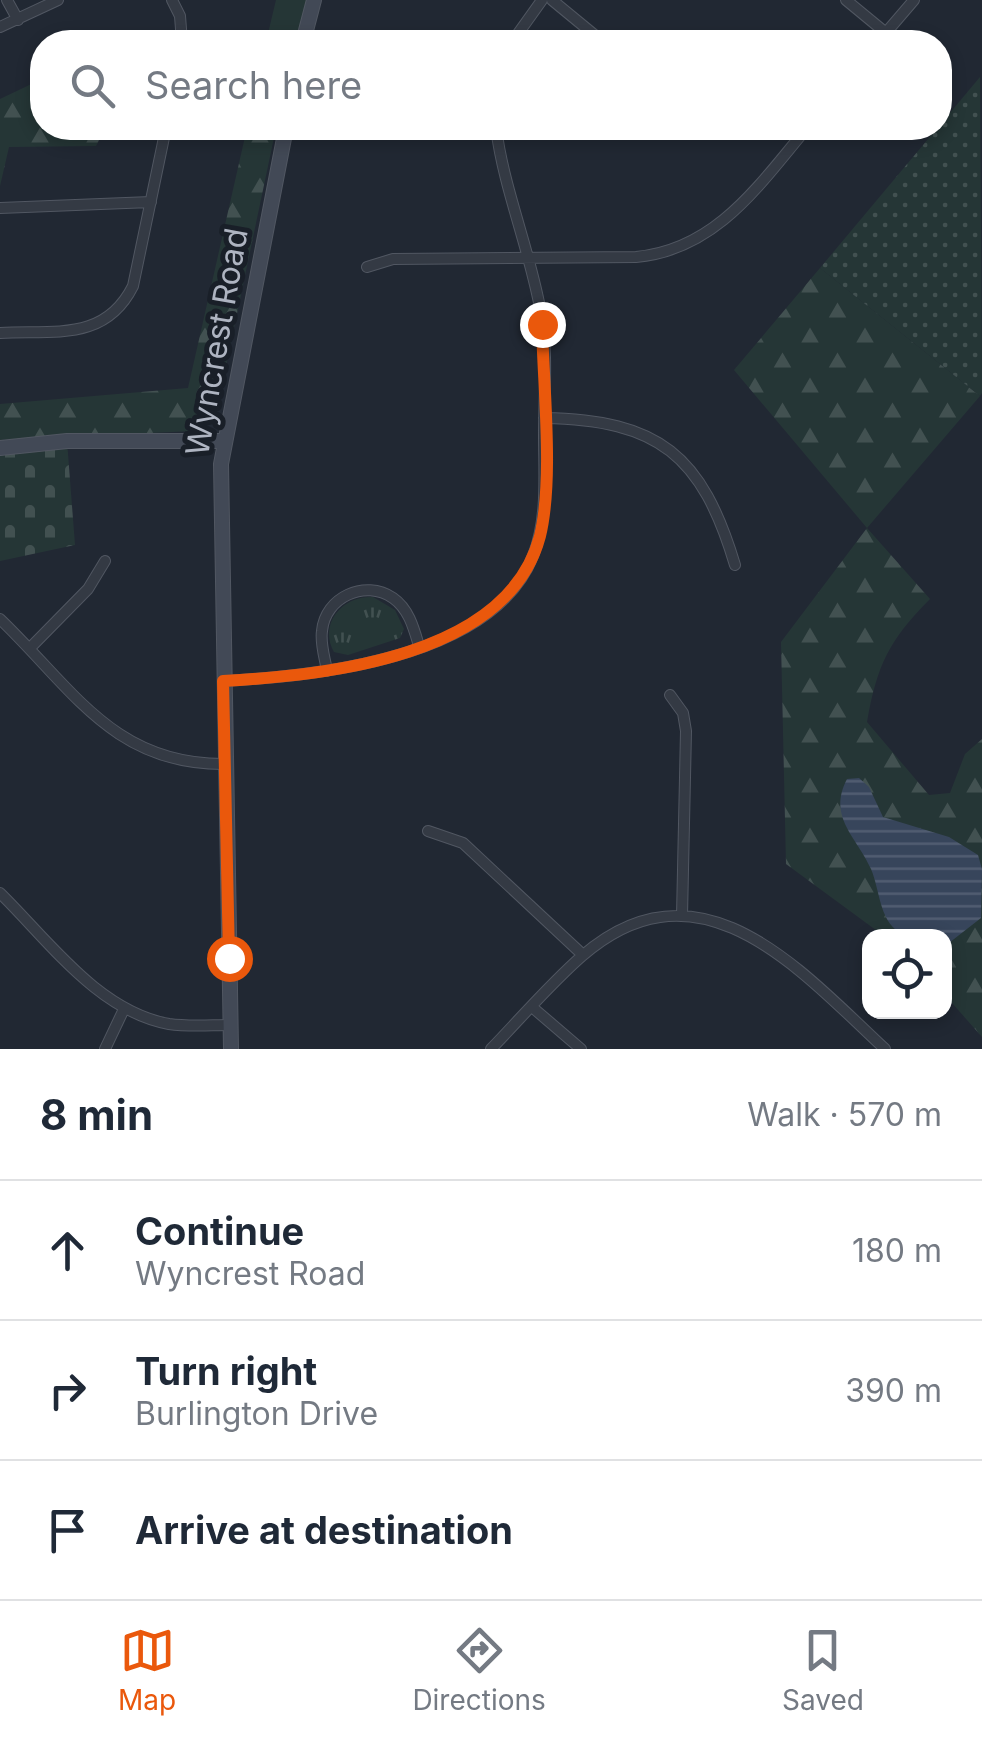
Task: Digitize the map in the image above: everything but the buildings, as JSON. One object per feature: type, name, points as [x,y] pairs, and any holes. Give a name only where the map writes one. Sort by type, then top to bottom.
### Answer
[{"type":"street","points":[[7,0],[18,20]]},
{"type":"street","points":[[0,27],[58,0]]},
{"type":"street","points":[[172,0],[180,16],[181,30]]},
{"type":"street","points":[[307,30],[314,0]]},
{"type":"street","points":[[521,30],[542,0]]},
{"type":"street","points":[[552,0],[588,30]]},
{"type":"street","points":[[846,0],[874,30]]},
{"type":"street","points":[[889,30],[914,0]]},
{"type":"street","points":[[0,333],[82,329],[102,324],[120,310],[133,286],[163,140]]},
{"type":"street","name":"Wyncrest Road","points":[[231,1049],[223,764],[222,441],[284,140]]},
{"type":"street","points":[[223,681],[327,671],[420,646],[470,628],[498,606],[523,576],[543,516],[542,318],[499,140]]},
{"type":"street","points":[[367,266],[392,259],[636,257],[680,248],[725,221],[796,140]]},
{"type":"street","points":[[0,208],[150,202]]},
{"type":"street","points":[[544,418],[618,424],[674,452],[710,494],[735,565]]},
{"type":"street","points":[[0,448],[67,441],[222,441]]},
{"type":"street","points":[[30,648],[88,589],[105,561]]},
{"type":"street","points":[[327,671],[321,637],[325,618],[337,601],[359,590],[375,591],[398,602],[420,646]]},
{"type":"street","points":[[0,620],[132,744],[170,760],[223,764]]},
{"type":"street","points":[[670,695],[682,713],[686,731],[682,916]]},
{"type":"street","points":[[428,832],[463,843],[582,955]]},
{"type":"street","points":[[0,893],[93,986],[124,1009],[175,1025],[231,1025]]},
{"type":"street","points":[[492,1049],[582,955],[632,926],[682,916],[726,923],[769,944],[885,1049]]},
{"type":"street","points":[[532,1006],[580,1049]]},
{"type":"street","points":[[106,1049],[124,1009]]},
{"type":"green space","points":[[276,0],[307,0],[298,30],[269,30]]},
{"type":"green space","points":[[980,77],[980,396],[820,268],[927,140],[952,140],[952,110]]},
{"type":"green space","points":[[30,85],[30,140],[99,140],[96,146],[9,147],[0,186],[0,99]]},
{"type":"green space","points":[[244,140],[273,140],[215,418],[193,431],[0,440],[0,404],[188,388]]},
{"type":"green space","points":[[820,268],[980,396],[867,528],[734,370]]},
{"type":"green space","points":[[67,441],[75,545],[0,561],[0,448]]},
{"type":"green space","points":[[867,528],[930,599],[887,654],[875,684],[867,722],[929,795],[950,793],[965,754],[982,739],[982,1037],[952,1003],[952,929],[874,929],[786,864],[781,642]]},
{"type":"green space","points":[[373,597],[395,610],[404,629],[400,638],[348,655],[334,652],[329,631],[336,613],[352,601]]},
{"type":"water","points":[[859,778],[869,787],[883,817],[949,837],[978,855],[982,869],[981,918],[952,941],[952,929],[892,926],[871,869],[842,816],[840,805],[847,779]]},
{"type":"route","points":[[229,958],[223,681],[327,671],[439,642],[470,628],[509,595],[534,554],[543,516],[542,324]]}]
